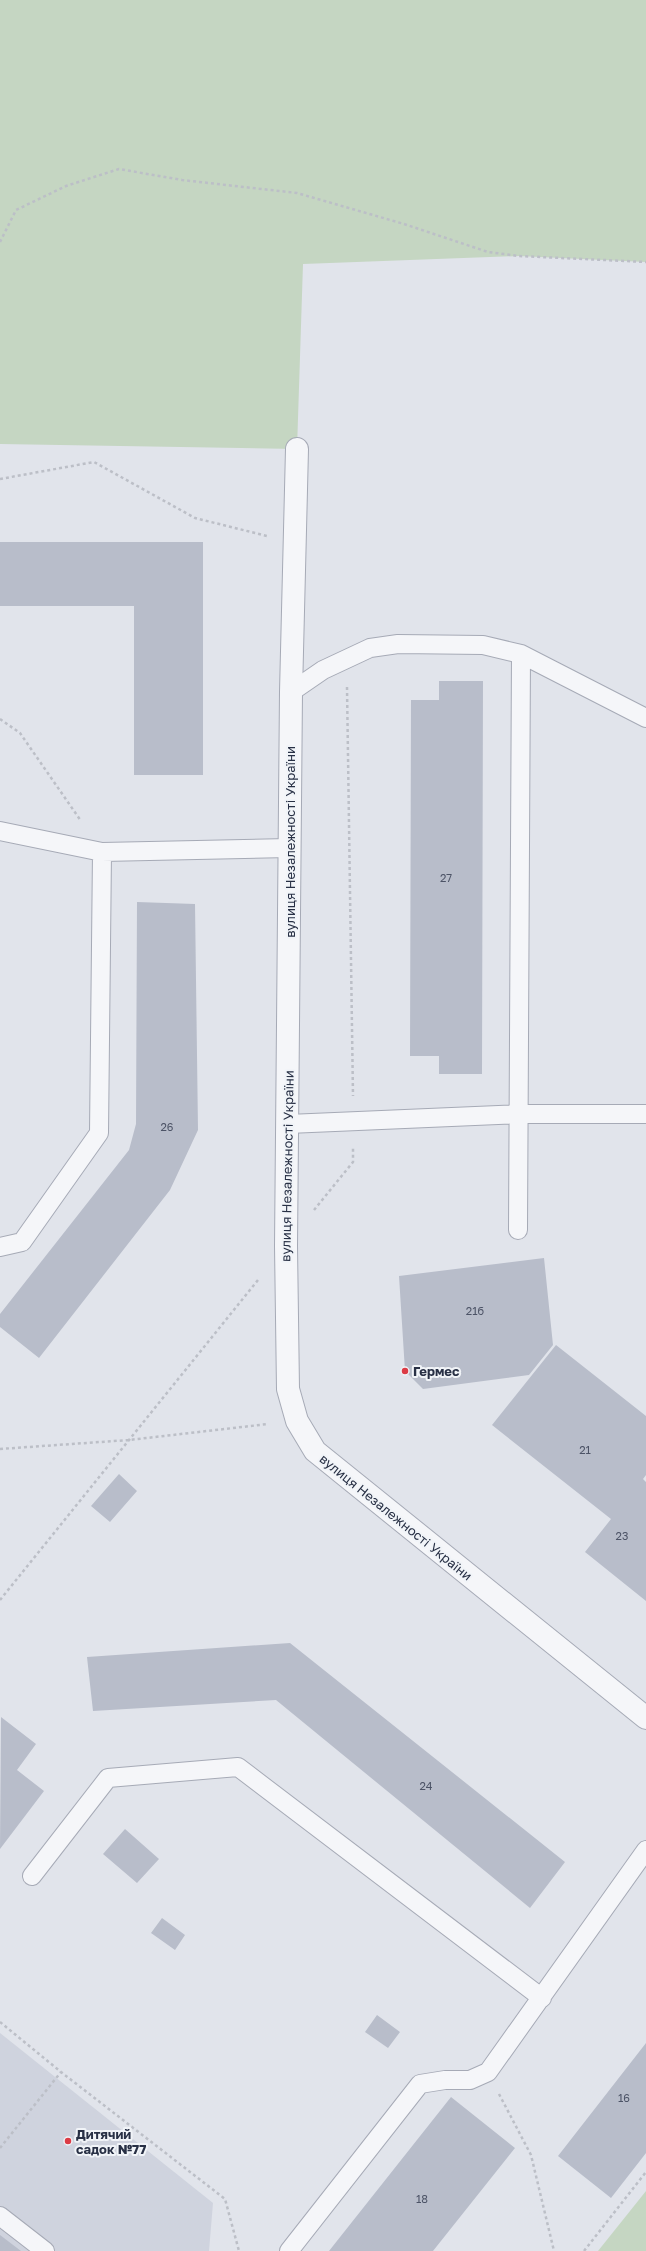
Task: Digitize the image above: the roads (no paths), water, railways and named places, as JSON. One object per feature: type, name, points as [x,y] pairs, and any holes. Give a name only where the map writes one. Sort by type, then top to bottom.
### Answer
[{"type":"street","name":"вулиця Незалежності України","points":[[297,449],[289,848],[286,1246],[288,1389],[297,1421],[315,1451],[646,1718]]},
{"type":"lane","points":[[291,692],[323,670],[347,657],[377,647],[398,644],[483,645],[521,654],[646,718]]},
{"type":"lane","points":[[518,1230],[520,1114],[521,654]]},
{"type":"lane","points":[[0,831],[102,852],[289,848]]},
{"type":"lane","points":[[0,1247],[22,1242],[99,1133],[102,852]]},
{"type":"lane","points":[[288,1124],[520,1114],[646,1114]]},
{"type":"lane","points":[[32,1876],[108,1778],[238,1767],[542,1998]]},
{"type":"lane","points":[[289,2251],[420,2084],[445,2080],[470,2080],[488,2072],[646,1850]]},
{"type":"lane","points":[[0,2216],[45,2251]]},
{"type":"place","name":"Гермес","points":[[405,1371]]},
{"type":"place","name":"Дитячий садок №77","points":[[68,2141]]}]
